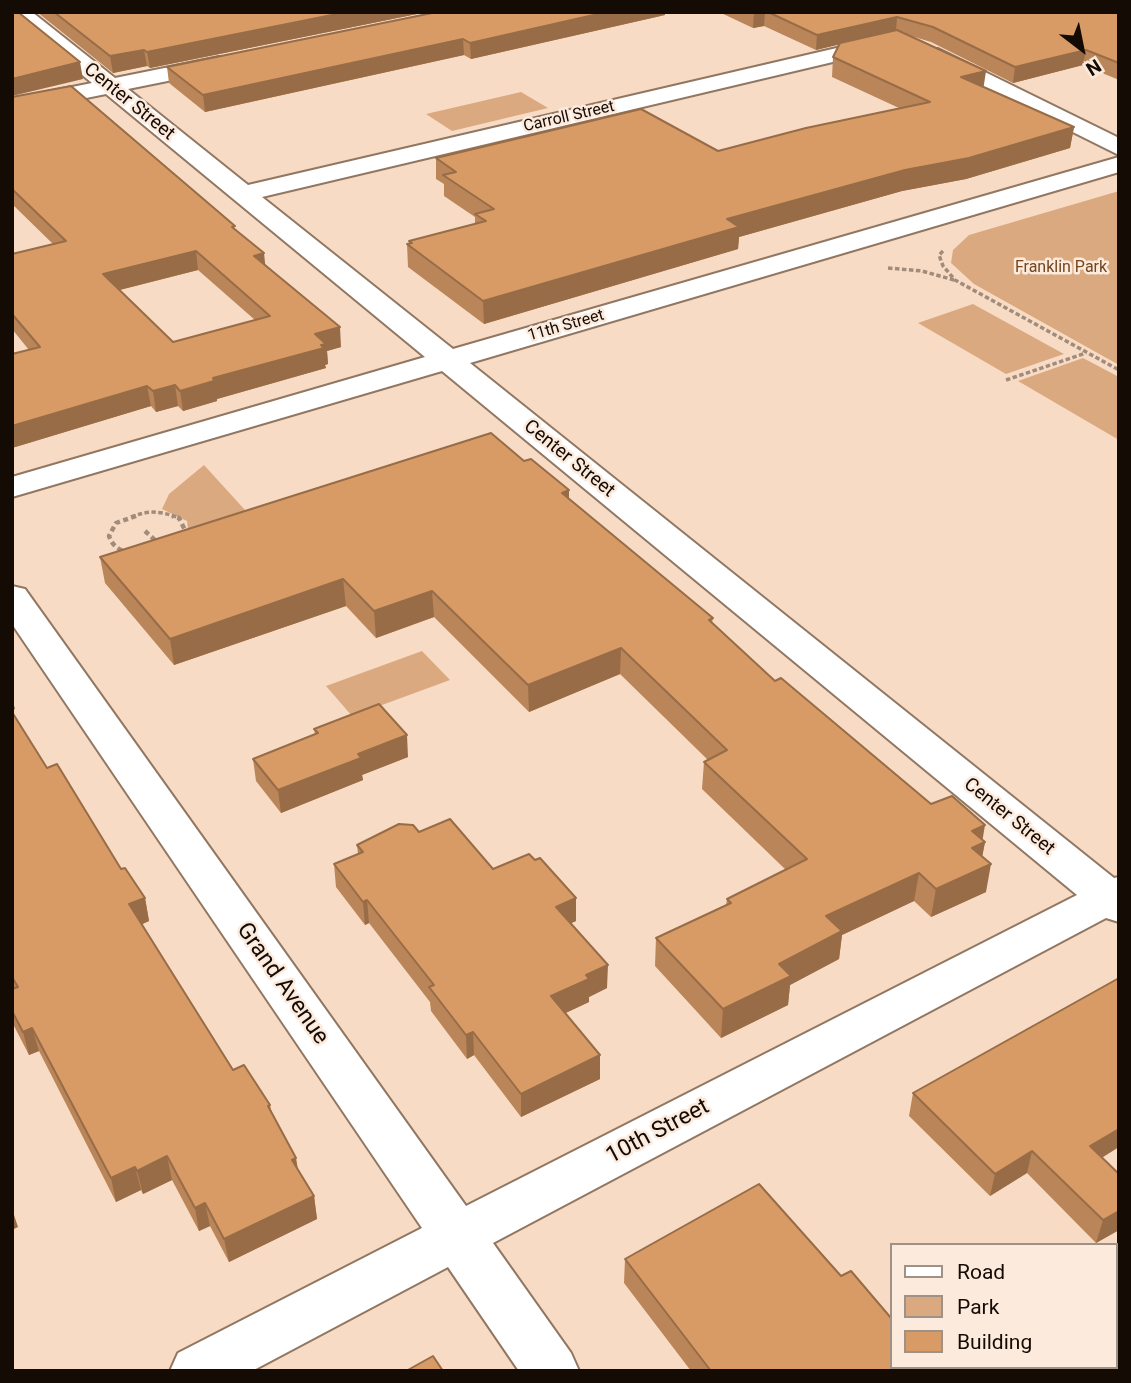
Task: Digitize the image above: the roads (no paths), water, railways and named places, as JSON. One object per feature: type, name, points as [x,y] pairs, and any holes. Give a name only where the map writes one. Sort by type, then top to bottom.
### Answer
[{"type":"street","name":"Center Street","points":[[19,12],[1115,899]]},
{"type":"street","name":"Carroll Street","points":[[243,194],[907,44],[983,77],[1086,134],[1119,148]]},
{"type":"street","points":[[12,106],[239,60]]},
{"type":"street","name":"11th Street","points":[[12,486],[1119,164]]},
{"type":"street","name":"Grand Avenue","points":[[12,597],[551,1371]]},
{"type":"street","name":"10th Street","points":[[198,1371],[1115,899]]},
{"type":"park label","name":"Franklin Park","points":[[1061,268]]}]
